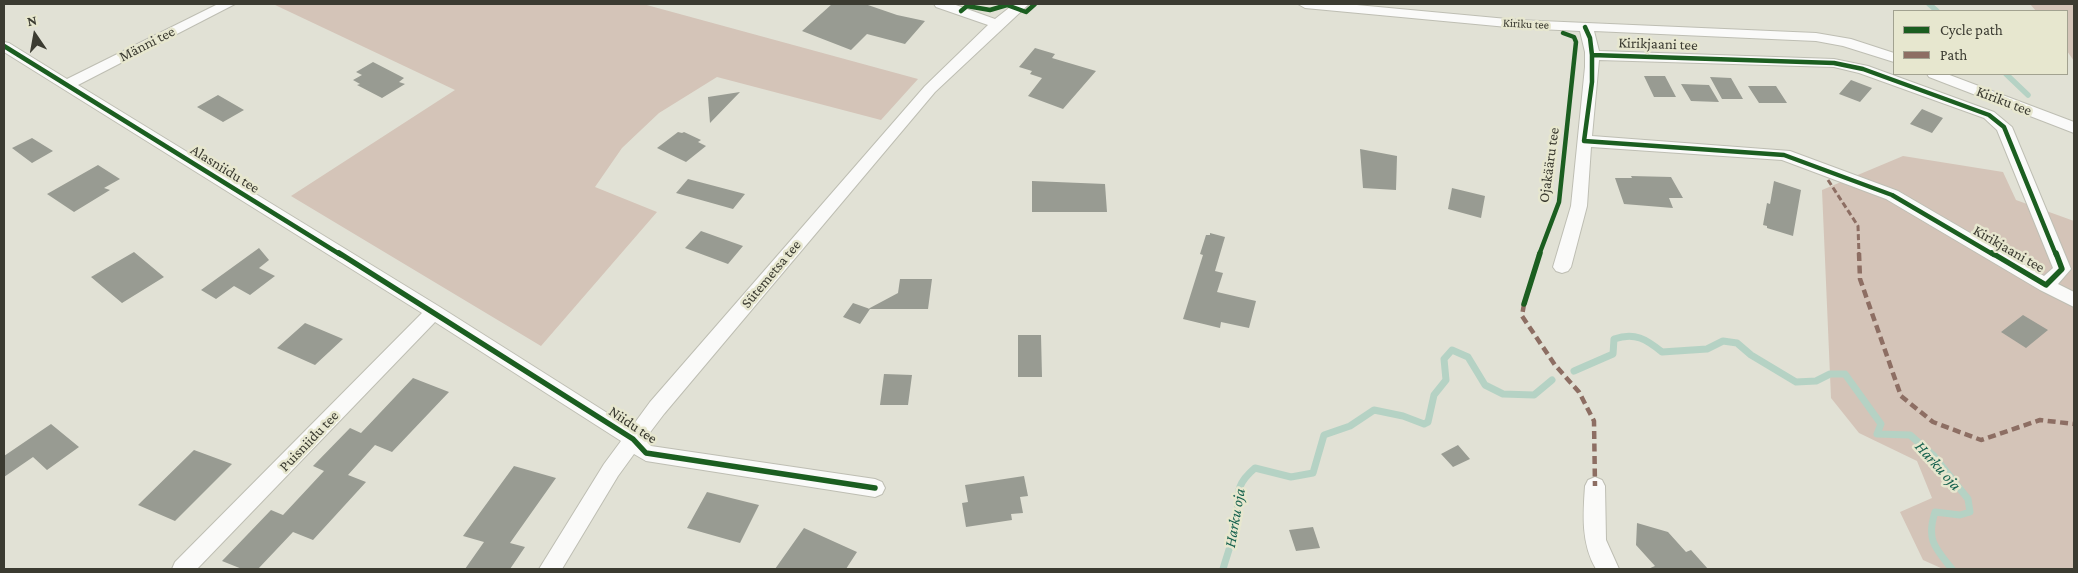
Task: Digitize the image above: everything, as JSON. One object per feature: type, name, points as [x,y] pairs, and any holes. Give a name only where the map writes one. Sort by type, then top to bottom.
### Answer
[{"type":"street","name":"Männi tee","points":[[66,85],[228,4]]},
{"type":"street","points":[[941,4],[997,24]]},
{"type":"street","name":"Sütemetsa tee","points":[[550,569],[611,470],[633,439],[930,89],[997,24],[1022,4]]},
{"type":"street","name":"Kiriku tee","points":[[1305,4],[1438,18],[1585,27],[1816,37],[1846,42],[1893,58]]},
{"type":"street","points":[[1584,141],[1592,55],[1590,35],[1585,27]]},
{"type":"street","name":"Alasniidu tee","points":[[4,46],[434,312]]},
{"type":"street","name":"Kirikjaani tee","points":[[1592,55],[1834,63],[1862,69],[1989,115],[2004,128],[2062,269],[2046,285]]},
{"type":"street","name":"Kiriku tee","points":[[1937,75],[2074,128]]},
{"type":"street","name":"Kirikjaani tee","points":[[1584,141],[1784,155],[1892,195],[2074,300]]},
{"type":"street","name":"Ojakääru tee","points":[[1562,267],[1579,206],[1584,141]]},
{"type":"street","name":"Niidu tee","points":[[434,312],[633,439],[646,453],[875,488]]},
{"type":"street","name":"Puisniidu tee","points":[[183,569],[434,312]]},
{"type":"street","points":[[1595,486],[1594,539],[1601,559],[1608,569]]},
{"type":"shaded area","points":[[273,4],[643,4],[918,79],[881,120],[717,77],[659,113],[622,148],[595,187],[657,212],[541,346],[291,196],[455,90]]},
{"type":"shaded area","points":[[2030,4],[2074,4],[2074,61],[2068,52],[2068,10],[2035,10]]},
{"type":"shaded area","points":[[1903,156],[2003,172],[2016,200],[2074,221],[2074,569],[1943,569],[1923,560],[1900,512],[1932,498],[1917,461],[1859,433],[1831,398],[1822,190]]},
{"type":"building","points":[[832,4],[865,4],[897,15],[925,21],[905,44],[867,34],[851,50],[802,31]]},
{"type":"building","points":[[1035,48],[1055,54],[1052,58],[1096,71],[1063,109],[1028,96],[1042,78],[1030,74],[1032,71],[1019,67]]},
{"type":"building","points":[[373,62],[404,78],[399,82],[405,84],[382,98],[357,85],[360,84],[353,80],[362,75],[356,72]]},
{"type":"building","points":[[1644,76],[1665,76],[1676,97],[1654,97]]},
{"type":"building","points":[[1710,77],[1731,78],[1743,99],[1722,99]]},
{"type":"building","points":[[1851,80],[1872,88],[1860,102],[1839,94]]},
{"type":"building","points":[[1681,84],[1709,85],[1719,102],[1691,101]]},
{"type":"building","points":[[1748,86],[1776,86],[1787,103],[1759,103]]},
{"type":"building","points":[[740,92],[710,123],[708,97]]},
{"type":"building","points":[[218,95],[244,110],[223,122],[197,107]]},
{"type":"building","points":[[1922,109],[1943,118],[1932,133],[1910,124]]},
{"type":"building","points":[[678,132],[684,132],[701,140],[698,142],[706,146],[686,162],[657,148]]},
{"type":"building","points":[[32,138],[53,151],[32,163],[12,148]]},
{"type":"building","points":[[1360,149],[1397,156],[1396,190],[1363,188]]},
{"type":"building","points":[[98,165],[120,179],[104,188],[110,190],[74,212],[47,194]]},
{"type":"building","points":[[1631,176],[1671,177],[1683,198],[1669,198],[1673,208],[1624,204],[1615,178],[1632,178]]},
{"type":"building","points":[[688,179],[745,194],[733,209],[676,193]]},
{"type":"building","points":[[1032,181],[1105,184],[1107,212],[1032,212]]},
{"type":"building","points":[[1774,181],[1801,190],[1793,236],[1763,225],[1767,203],[1770,204]]},
{"type":"building","points":[[1452,188],[1485,196],[1481,218],[1448,209]]},
{"type":"building","points":[[701,231],[743,246],[728,264],[685,248]]},
{"type":"building","points":[[1210,233],[1225,237],[1215,271],[1223,273],[1217,292],[1256,301],[1249,328],[1221,322],[1220,328],[1183,319],[1203,255],[1200,254],[1206,235],[1210,235]]},
{"type":"building","points":[[259,248],[269,260],[259,268],[275,276],[250,295],[234,286],[216,299],[201,290]]},
{"type":"building","points":[[134,252],[164,277],[122,303],[91,277]]},
{"type":"building","points":[[900,279],[932,279],[928,309],[868,309],[898,293]]},
{"type":"building","points":[[853,303],[870,309],[860,324],[843,317]]},
{"type":"building","points":[[2023,315],[2048,330],[2026,348],[2001,332]]},
{"type":"building","points":[[305,323],[343,339],[315,365],[277,348]]},
{"type":"building","points":[[1018,335],[1041,335],[1042,377],[1018,377]]},
{"type":"building","points":[[884,374],[912,375],[908,405],[880,405]]},
{"type":"building","points":[[413,378],[449,392],[392,452],[375,445],[348,475],[366,482],[313,540],[293,532],[258,569],[242,569],[222,561],[271,510],[283,515],[324,471],[313,466],[350,428],[361,433]]},
{"type":"building","points":[[51,424],[79,447],[47,470],[33,457],[4,477],[4,456]]},
{"type":"building","points":[[1458,445],[1470,459],[1453,467],[1441,454]]},
{"type":"building","points":[[194,450],[232,464],[175,521],[138,505]]},
{"type":"building","points":[[514,466],[556,478],[510,543],[525,547],[510,569],[465,569],[484,542],[463,536]]},
{"type":"building","points":[[1024,476],[1028,496],[1020,497],[1023,513],[1011,514],[1012,520],[966,527],[962,503],[968,502],[965,485]]},
{"type":"building","points":[[707,492],[759,505],[740,543],[687,528]]},
{"type":"building","points":[[1637,523],[1668,532],[1686,552],[1691,550],[1708,569],[1648,569],[1655,566],[1636,545]]},
{"type":"building","points":[[1313,527],[1320,548],[1296,551],[1289,530]]},
{"type":"building","points":[[804,528],[857,552],[846,569],[775,569]]},
{"type":"waterway","points":[[1929,4],[1936,10]]},
{"type":"waterway","points":[[2007,75],[2028,95]]},
{"type":"waterway","name":"Harku oja","points":[[1574,371],[1613,354],[1614,339],[1628,336],[1645,340],[1662,352],[1707,349],[1723,341],[1737,343],[1751,355],[1796,382],[1816,381],[1830,374],[1845,374],[1881,424],[1877,434],[1910,435],[1934,456],[1968,499],[1970,512],[1960,515],[1935,512],[1932,522],[1931,530],[1934,543],[1952,569]]},
{"type":"waterway","name":"Harku oja","points":[[1223,569],[1235,528],[1239,489],[1247,476],[1255,468],[1291,477],[1313,473],[1324,435],[1350,426],[1374,410],[1403,416],[1424,424],[1428,422],[1434,395],[1446,380],[1444,359],[1452,350],[1468,357],[1485,385],[1503,394],[1534,395],[1552,380]]},
{"type":"marked path","points":[[1828,180],[1858,226],[1860,279],[1901,396],[1933,422],[1981,440],[2040,420],[2074,424]]},
{"type":"marked path","points":[[1524,304],[1522,316],[1555,365],[1579,392],[1594,421],[1595,486]]},
{"type":"cycle path","points":[[961,11],[967,6],[990,10],[1007,5],[1026,12],[1035,4]]},
{"type":"cycle path","points":[[1585,27],[1590,38],[1593,67],[1584,141],[1784,155],[1892,195],[2046,285],[2062,269],[2004,127],[1989,115],[1863,69],[1834,63],[1592,55]]},
{"type":"cycle path","points":[[1524,304],[1547,230],[1559,202],[1576,42],[1574,37],[1563,33]]},
{"type":"cycle path","points":[[4,46],[434,312],[633,439],[646,453],[875,488]]}]
